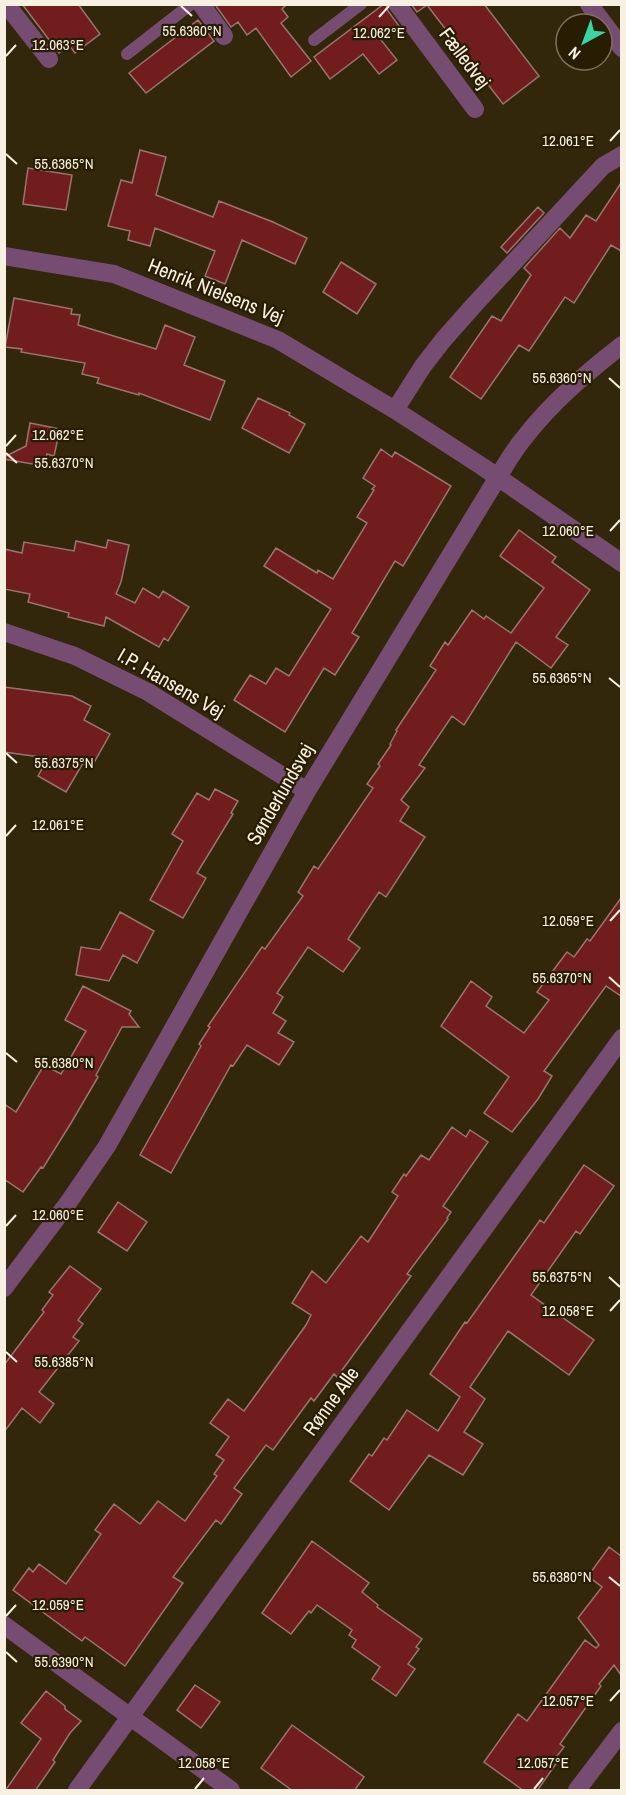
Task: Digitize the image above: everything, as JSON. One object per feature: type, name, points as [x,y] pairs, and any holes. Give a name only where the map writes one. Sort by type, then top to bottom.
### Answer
[{"type":"street","points":[[6,4],[49,59]]},
{"type":"street","points":[[201,4],[224,36]]},
{"type":"street","name":"Fælledvej","points":[[397,4],[475,109]]},
{"type":"street","points":[[589,4],[621,48]]},
{"type":"street","points":[[395,410],[423,366],[475,304],[603,166],[621,155]]},
{"type":"street","name":"Henrik Nielsens Vej","points":[[4,256],[114,274],[278,340],[395,410],[498,477],[621,564]]},
{"type":"street","name":"Sønderlundsvej","points":[[4,1288],[68,1203],[107,1146],[307,791],[498,477],[524,438],[555,402],[583,375],[621,345]]},
{"type":"street","name":"I.P. Hansens Vej","points":[[4,632],[75,656],[148,692],[307,791]]},
{"type":"street","name":"Rønne Alle","points":[[77,1791],[621,1038]]},
{"type":"street","points":[[4,1625],[231,1791]]},
{"type":"street","points":[[578,1791],[621,1731]]},
{"type":"lane","points":[[127,54],[191,4]]},
{"type":"lane","points":[[314,40],[361,4]]},
{"type":"building","points":[[22,4],[78,4],[100,34],[75,53],[69,45],[59,53]]},
{"type":"building","points":[[218,4],[287,4],[282,9],[288,17],[281,23],[311,61],[291,77],[256,28],[247,35],[238,22],[231,27],[216,6]]},
{"type":"building","points":[[384,4],[399,26],[381,40],[397,60],[379,74],[363,54],[330,79],[314,57]]},
{"type":"building","points":[[411,4],[484,4],[539,76],[503,104],[427,5],[417,12]]},
{"type":"building","points":[[198,20],[214,41],[146,93],[129,73]]},
{"type":"building","points":[[140,150],[166,157],[156,195],[213,217],[219,201],[307,238],[295,264],[242,240],[225,284],[205,276],[215,251],[155,228],[150,246],[128,240],[130,231],[108,226],[121,180],[132,183]]},
{"type":"building","points":[[28,168],[72,175],[66,210],[23,204]]},
{"type":"building","points":[[621,183],[621,251],[611,245],[574,303],[565,297],[529,351],[519,345],[481,399],[450,377],[492,316],[501,321],[531,275],[524,268],[560,228],[570,238],[586,215],[596,221]]},
{"type":"building","points":[[538,207],[544,213],[507,253],[501,247]]},
{"type":"building","points":[[341,262],[376,284],[357,314],[323,292]]},
{"type":"building","points":[[14,298],[72,309],[71,314],[80,315],[78,325],[156,349],[165,325],[195,337],[184,365],[225,381],[210,420],[139,393],[139,395],[97,383],[99,378],[82,374],[85,363],[5,347]]},
{"type":"building","points":[[258,398],[290,413],[289,415],[305,424],[289,453],[242,428]]},
{"type":"building","points":[[30,423],[60,429],[54,456],[47,454],[44,466],[4,459],[26,446]]},
{"type":"building","points":[[381,449],[392,457],[395,452],[451,486],[403,566],[395,561],[352,633],[359,637],[335,675],[324,668],[285,732],[234,700],[250,675],[266,684],[276,668],[289,676],[331,609],[264,566],[276,548],[317,573],[318,570],[333,579],[367,523],[357,517],[375,486],[363,478]]},
{"type":"building","points":[[519,530],[556,557],[552,562],[590,590],[556,637],[568,645],[551,668],[516,642],[464,725],[452,716],[419,765],[425,768],[401,800],[409,807],[400,821],[425,837],[386,897],[379,892],[348,939],[360,948],[343,972],[308,947],[277,993],[283,997],[273,1013],[286,1021],[278,1033],[294,1042],[279,1065],[247,1045],[233,1066],[231,1065],[171,1173],[140,1155],[201,1046],[199,1044],[210,1027],[208,1026],[262,947],[265,949],[303,896],[298,892],[314,866],[318,869],[373,788],[367,784],[380,766],[378,764],[391,745],[396,730],[436,670],[430,666],[445,642],[448,645],[472,610],[484,619],[486,616],[511,633],[544,588],[500,556]]},
{"type":"building","points":[[108,540],[129,545],[116,594],[135,603],[143,588],[159,598],[163,591],[189,607],[168,641],[164,638],[159,647],[106,617],[104,626],[68,617],[69,613],[28,602],[30,594],[4,589],[4,549],[22,553],[24,542],[74,551],[76,541],[106,548]]},
{"type":"building","points":[[4,687],[72,696],[91,706],[84,720],[110,734],[91,768],[83,763],[66,792],[38,776],[48,758],[4,752]]},
{"type":"building","points":[[215,789],[238,801],[231,813],[233,814],[197,873],[206,878],[183,918],[150,900],[183,841],[172,834],[197,793],[209,800]]},
{"type":"building","points":[[621,898],[621,996],[606,986],[544,1071],[552,1076],[538,1099],[512,1132],[484,1113],[509,1077],[441,1026],[471,981],[492,997],[486,1006],[524,1033],[549,1000],[537,992],[567,952],[574,957],[587,939],[590,941]]},
{"type":"building","points":[[120,912],[154,931],[137,963],[123,955],[109,981],[76,975],[81,947],[100,950]]},
{"type":"building","points":[[83,986],[131,1011],[129,1014],[139,1027],[122,1027],[96,1075],[98,1077],[71,1123],[43,1168],[41,1167],[23,1192],[4,1179],[4,1104],[16,1112],[44,1065],[61,1074],[86,1031],[65,1020]]},
{"type":"building","points":[[452,1127],[466,1137],[470,1130],[488,1142],[443,1206],[451,1212],[448,1219],[407,1274],[411,1276],[337,1377],[334,1374],[314,1401],[311,1398],[273,1450],[266,1445],[234,1488],[242,1494],[221,1524],[216,1520],[173,1577],[183,1583],[125,1666],[85,1637],[82,1641],[13,1590],[29,1568],[33,1572],[39,1564],[66,1584],[101,1534],[95,1530],[114,1504],[140,1524],[158,1501],[185,1521],[217,1476],[214,1474],[224,1460],[216,1455],[229,1437],[210,1423],[228,1399],[244,1411],[306,1325],[311,1315],[292,1303],[312,1271],[326,1283],[361,1236],[368,1242],[398,1196],[392,1192],[404,1174],[406,1176],[421,1155],[429,1160]]},
{"type":"building","points":[[584,1165],[614,1186],[580,1234],[576,1231],[531,1295],[594,1340],[569,1375],[508,1331],[470,1387],[485,1399],[464,1432],[483,1444],[463,1475],[429,1455],[389,1510],[350,1481],[369,1454],[372,1456],[384,1438],[387,1440],[407,1410],[438,1431],[460,1397],[430,1374],[540,1220],[544,1223]]},
{"type":"building","points":[[118,1202],[147,1222],[127,1251],[98,1232]]},
{"type":"building","points":[[70,1266],[101,1289],[78,1320],[83,1324],[73,1337],[79,1341],[39,1392],[54,1404],[40,1423],[22,1408],[4,1432],[4,1365],[44,1312],[42,1310],[53,1295],[49,1292]]},
{"type":"building","points":[[312,1541],[369,1583],[362,1592],[378,1605],[377,1607],[422,1639],[416,1647],[419,1649],[408,1664],[415,1669],[396,1696],[372,1679],[380,1667],[352,1647],[356,1640],[349,1635],[352,1630],[317,1605],[311,1613],[309,1611],[291,1634],[262,1613]]},
{"type":"building","points":[[609,1547],[621,1556],[621,1675],[614,1665],[560,1744],[564,1747],[557,1756],[560,1758],[537,1791],[524,1791],[484,1762],[518,1714],[527,1721],[585,1640],[596,1648],[599,1645],[578,1618],[602,1587],[588,1576]]},
{"type":"building","points":[[195,1685],[220,1702],[201,1728],[177,1710]]},
{"type":"building","points":[[46,1691],[81,1721],[70,1733],[53,1760],[55,1762],[35,1791],[5,1791],[41,1739],[21,1723]]},
{"type":"building","points":[[292,1725],[364,1777],[354,1791],[293,1791],[261,1768]]}]
